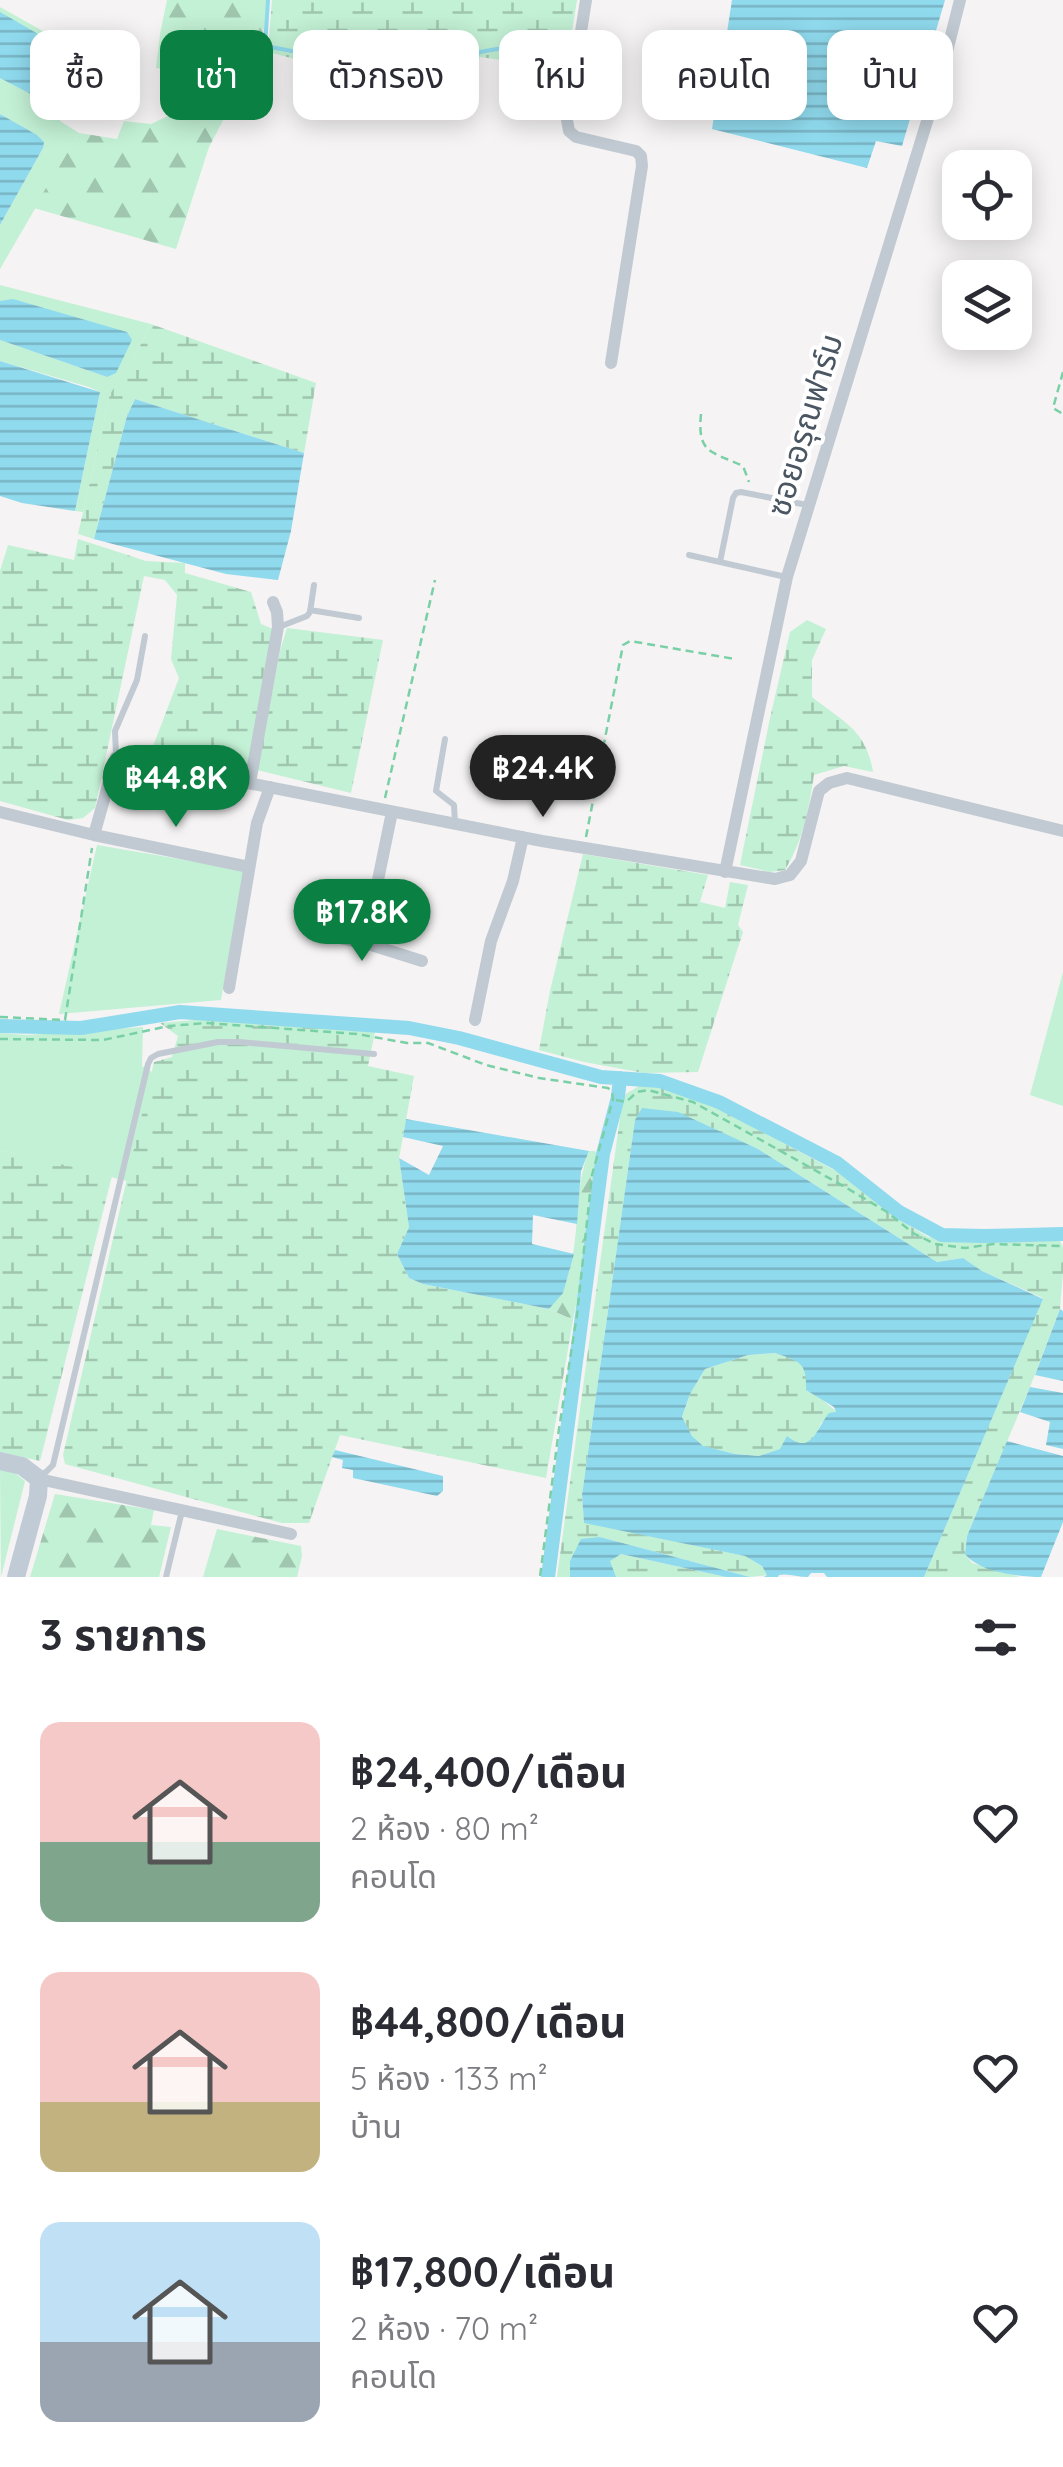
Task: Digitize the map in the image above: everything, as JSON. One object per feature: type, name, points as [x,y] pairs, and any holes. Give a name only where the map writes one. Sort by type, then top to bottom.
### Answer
[{"type":"street","points":[[586,0],[567,120],[569,131],[576,137],[636,151],[642,166],[612,362]]},
{"type":"street","name":"ซอยอรุณฟาร์ม","points":[[725,872],[788,577],[940,80],[960,0]]},
{"type":"street","points":[[250,783],[278,627],[273,602]]},
{"type":"street","points":[[94,835],[116,757],[523,838],[775,879],[790,875],[801,862],[819,790],[846,778],[1063,831]]},
{"type":"street","points":[[229,988],[257,823],[270,787]]},
{"type":"street","points":[[365,942],[387,811]]},
{"type":"street","points":[[0,812],[250,867]]},
{"type":"street","points":[[476,1020],[491,941],[514,882],[523,838]]},
{"type":"street","points":[[311,932],[365,942],[422,961]]},
{"type":"street","points":[[0,1460],[22,1466],[38,1478],[291,1534]]},
{"type":"street","points":[[16,1577],[38,1496],[38,1478]]},
{"type":"lane","points":[[720,562],[736,493],[810,506]]},
{"type":"lane","points":[[689,555],[788,577]]},
{"type":"lane","points":[[278,627],[307,616],[314,586]]},
{"type":"lane","points":[[310,610],[360,618]]},
{"type":"lane","points":[[116,757],[116,731],[137,680],[144,636]]},
{"type":"lane","points":[[444,740],[436,792],[454,805],[455,824]]},
{"type":"lane","points":[[38,1478],[52,1465],[151,1058],[218,1042],[374,1054]]},
{"type":"lane","points":[[166,1577],[183,1510]]},
{"type":"path","points":[[1063,372],[1053,407],[1063,414]]},
{"type":"path","points":[[701,414],[701,442],[714,454],[743,466],[749,481],[748,493]]},
{"type":"path","points":[[387,811],[435,580]]},
{"type":"path","points":[[584,848],[623,645],[630,640],[735,659]]},
{"type":"path","points":[[0,1016],[65,1020],[94,835]]},
{"type":"path","points":[[0,1039],[103,1040],[206,1023],[358,1034],[428,1043],[486,1065],[539,1078],[603,1086],[612,1092],[614,1099],[592,1175],[577,1316],[540,1577]]},
{"type":"path","points":[[614,1099],[626,1102],[637,1092],[648,1090],[693,1102],[845,1186],[913,1233],[936,1244],[965,1248],[993,1244],[1063,1246]]},
{"type":"green space","points":[[167,0],[269,0],[264,30],[161,30]]},
{"type":"green space","points":[[272,0],[577,0],[572,30],[499,30],[499,60],[480,57],[479,60],[479,30],[293,30],[293,59],[273,53],[273,30],[270,30]]},
{"type":"green space","points":[[0,7],[41,30],[30,30],[30,120],[60,120],[79,133],[0,269],[0,225],[43,148],[36,135],[0,114]]},
{"type":"green space","points":[[160,34],[160,69],[156,68]]},
{"type":"green space","points":[[160,120],[223,120],[209,147],[176,249],[34,208],[79,133],[117,139],[124,121],[151,124]]},
{"type":"green space","points":[[0,285],[151,324],[110,395],[83,512],[75,511],[100,392],[0,361],[0,340],[107,377],[0,301]]},
{"type":"green space","points":[[151,324],[316,383],[304,453],[135,399],[94,539],[78,534],[110,394]]},
{"type":"green space","points":[[78,539],[146,561],[185,563],[185,573],[251,592],[261,624],[273,629],[247,771],[152,749],[179,678],[171,659],[177,595],[165,580],[144,576],[95,808],[83,818],[68,820],[0,801],[0,571],[8,545],[74,560]]},
{"type":"green space","points":[[807,620],[826,629],[812,660],[812,697],[859,736],[873,772],[844,766],[814,775],[796,848],[785,870],[770,872],[740,865],[790,632]]},
{"type":"green space","points":[[287,628],[383,640],[351,793],[257,770]]},
{"type":"green space","points":[[97,845],[244,870],[221,1000],[59,1014]]},
{"type":"green space","points":[[583,854],[708,875],[700,902],[725,908],[730,882],[748,885],[738,925],[743,932],[698,1072],[644,1073],[539,1050]]},
{"type":"green space","points":[[1063,972],[1063,1106],[1030,1095]]},
{"type":"green space","points":[[206,1019],[375,1032],[368,1066],[414,1076],[399,1158],[409,1227],[397,1254],[409,1278],[549,1309],[573,1320],[546,1478],[340,1435],[309,1523],[282,1523],[65,1464],[63,1455],[154,1062],[172,1057],[178,1036],[160,1023]]},
{"type":"green space","points":[[143,1027],[142,1066],[152,1072],[127,1181],[0,1150],[0,1033],[27,1035]]},
{"type":"green space","points":[[639,1086],[658,1086],[698,1098],[851,1179],[928,1237],[1060,1241],[1060,1309],[967,1536],[965,1554],[972,1563],[1020,1577],[924,1577],[1043,1298],[982,1271],[963,1258],[937,1262],[758,1149],[635,1120],[582,1495],[584,1522],[745,1556],[762,1566],[768,1575],[750,1577],[600,1537],[570,1561],[570,1577],[557,1577],[621,1110],[626,1094]]},
{"type":"green space","points":[[0,1150],[112,1176],[40,1461],[0,1452]]},
{"type":"green space","points":[[589,1151],[595,1151],[600,1161],[573,1320],[549,1309],[569,1273],[579,1191]]},
{"type":"green space","points":[[775,1353],[799,1361],[824,1401],[837,1412],[821,1423],[815,1438],[805,1444],[759,1456],[702,1446],[682,1418],[705,1369],[748,1355]]},
{"type":"green space","points":[[0,1469],[14,1472],[25,1481],[1,1577]]},
{"type":"green space","points":[[55,1494],[154,1510],[151,1525],[171,1527],[159,1577],[30,1577]]},
{"type":"green space","points":[[217,1529],[301,1546],[297,1577],[203,1577]]},
{"type":"green space","points":[[621,1554],[726,1577],[616,1577],[609,1561]]},
{"type":"water","points":[[732,0],[945,0],[936,30],[827,30],[827,120],[910,120],[902,146],[876,141],[867,168],[712,129],[713,120],[807,120],[807,30],[727,30]]},
{"type":"water","points":[[0,12],[31,30],[30,94],[0,78]]},
{"type":"water","points":[[0,114],[44,142],[0,225]]},
{"type":"water","points":[[13,299],[127,332],[132,340],[116,373],[107,377],[0,340],[0,301]]},
{"type":"water","points":[[0,361],[100,392],[75,511],[0,496]]},
{"type":"water","points":[[135,399],[304,453],[278,580],[226,574],[94,539]]},
{"type":"water","points":[[642,1108],[678,1112],[758,1149],[937,1262],[963,1258],[1043,1299],[924,1577],[827,1577],[824,1573],[811,1573],[808,1577],[764,1577],[767,1575],[762,1566],[745,1556],[584,1523],[582,1495],[635,1120]],"holes":[[[775,1353],[796,1361],[803,1368],[806,1390],[836,1412],[829,1413],[808,1442],[787,1436],[780,1449],[759,1456],[703,1446],[692,1436],[682,1417],[705,1369],[748,1355]]]},
{"type":"water","points":[[406,1119],[589,1151],[581,1171],[577,1224],[533,1215],[532,1244],[574,1254],[563,1293],[549,1309],[409,1278],[397,1254],[409,1227],[399,1158],[429,1175],[443,1146],[403,1137]]},
{"type":"water","points":[[1060,1309],[1063,1311],[1063,1381],[1035,1375]]},
{"type":"water","points":[[1030,1387],[1063,1393],[1063,1449],[1046,1445],[1050,1422],[1020,1412]]},
{"type":"water","points":[[1007,1441],[1063,1456],[1063,1522],[1041,1577],[989,1569],[965,1554],[967,1536]]},
{"type":"water","points":[[335,1450],[443,1476],[443,1491],[437,1496],[353,1478],[353,1470],[342,1468],[343,1460],[332,1457]]},
{"type":"water","points":[[600,1537],[750,1577],[726,1577],[621,1554],[610,1561],[616,1577],[570,1577],[570,1561],[581,1539]]},
{"type":"waterway","points":[[268,0],[265,46],[436,78],[461,71],[480,52],[499,49]]},
{"type":"waterway","points":[[0,1026],[81,1028],[180,1012],[409,1028],[601,1077],[660,1081],[719,1102],[837,1163],[899,1212],[942,1235],[1063,1234]]},
{"type":"waterway","points":[[548,1577],[603,1154],[620,1078]]}]
